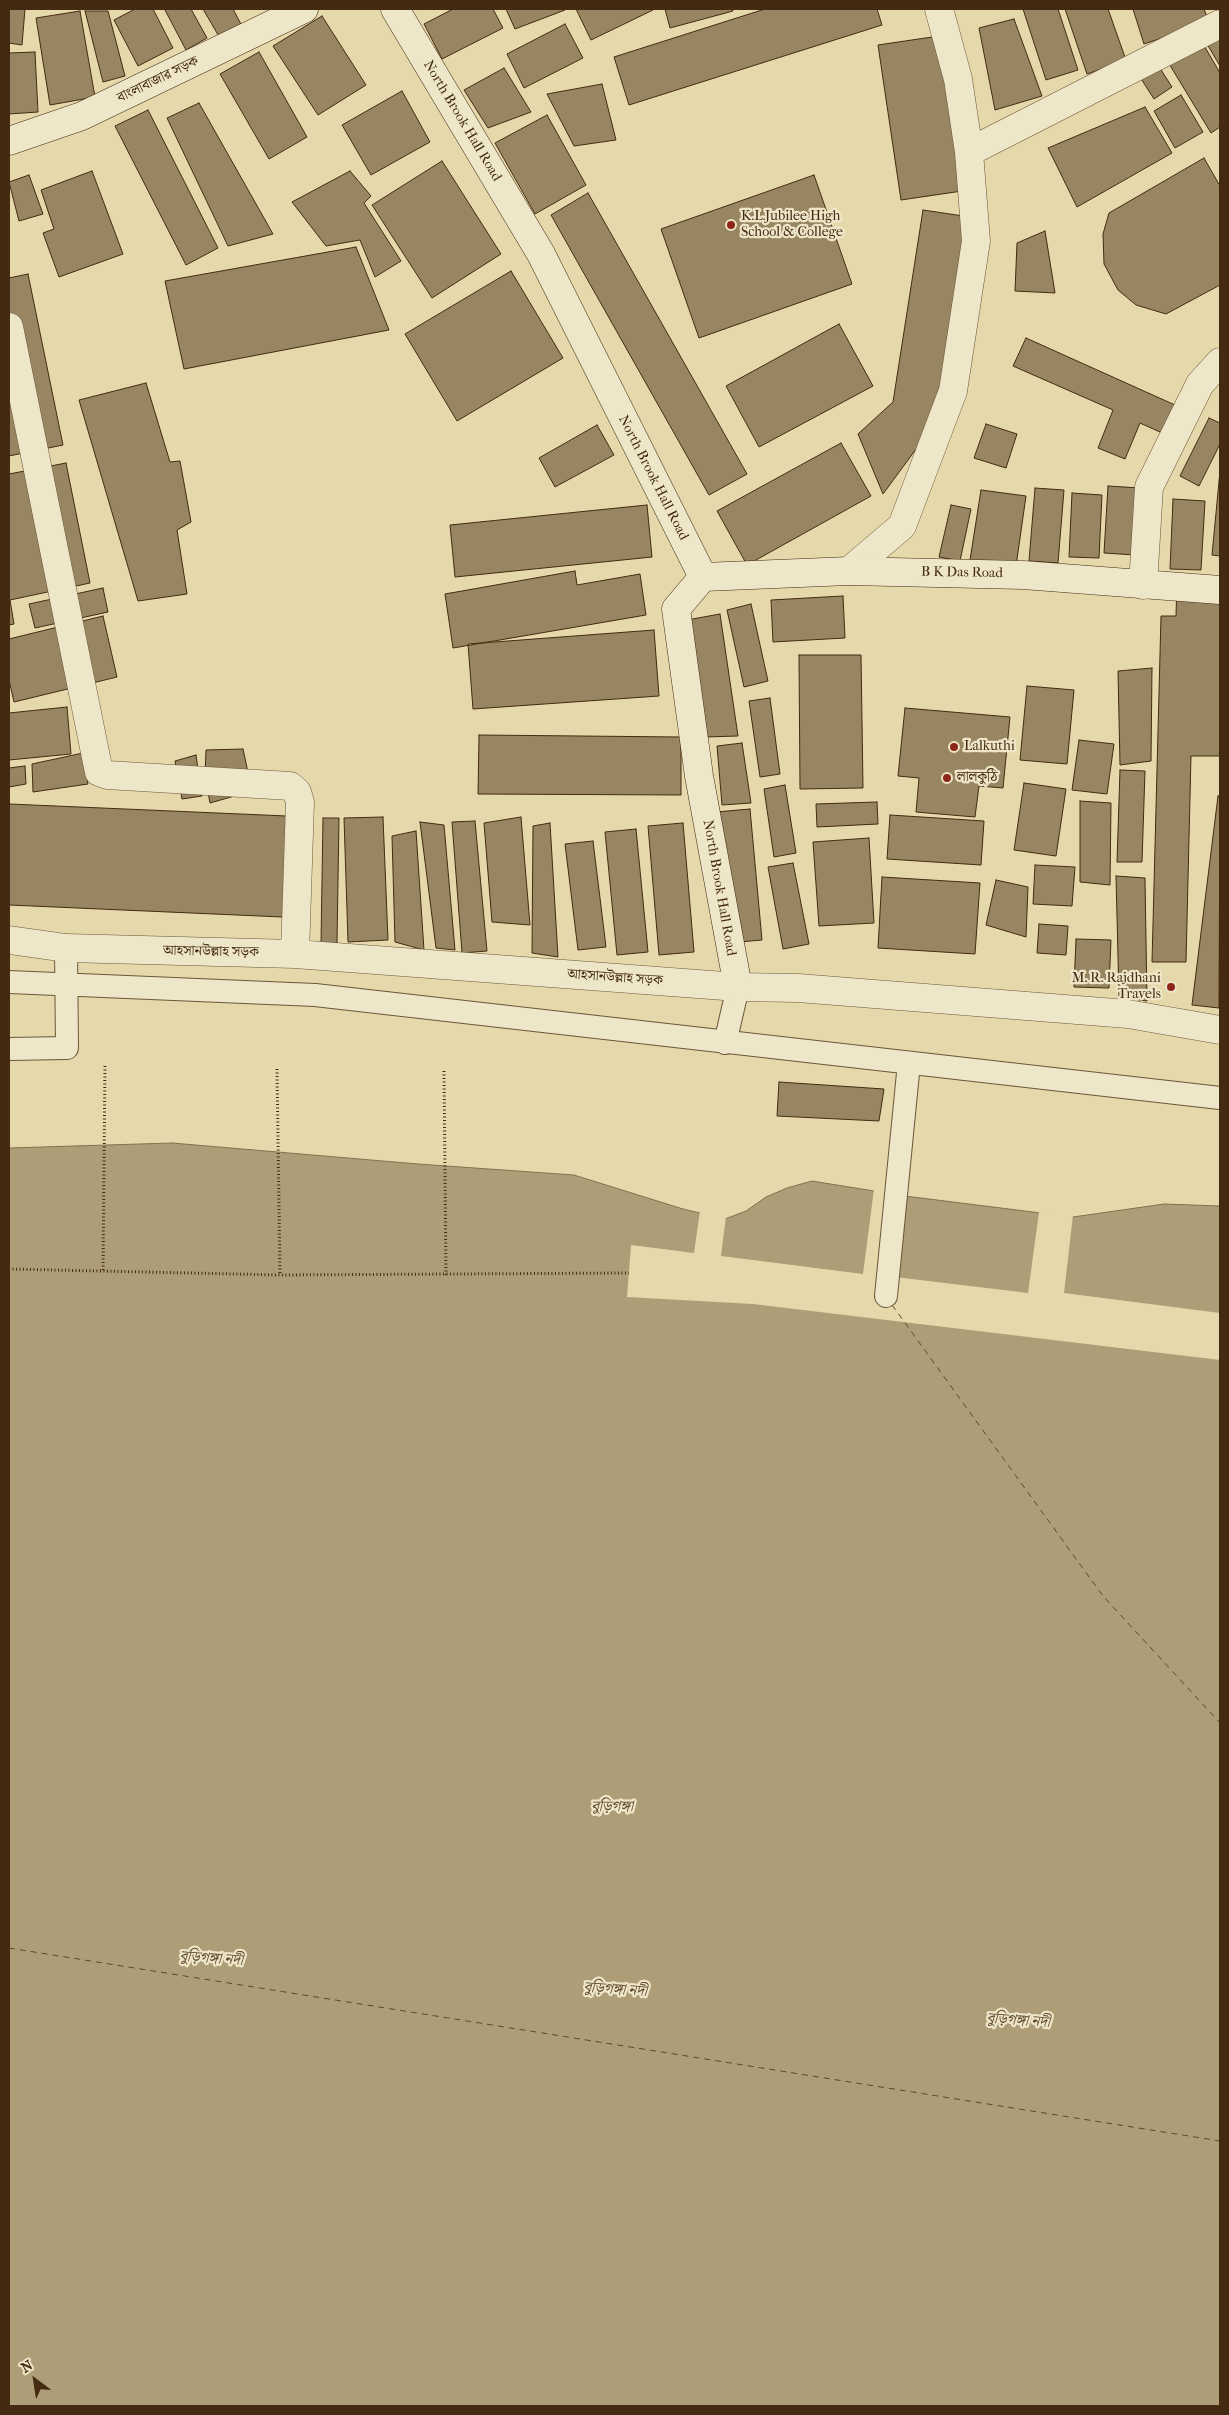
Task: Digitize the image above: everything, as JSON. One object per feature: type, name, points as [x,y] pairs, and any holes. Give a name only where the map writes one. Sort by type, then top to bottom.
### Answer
[{"type":"street","name":"বাংলাবাজার সড়ক","points":[[9,141],[82,116],[304,9]]},
{"type":"street","name":"North Brook Hall Road","points":[[396,9],[541,254],[703,577],[676,609],[698,776],[738,987]]},
{"type":"street","points":[[849,571],[902,526],[953,391],[976,241],[969,152],[958,80],[939,9]]},
{"type":"street","points":[[969,152],[1220,24]]},
{"type":"street","points":[[9,327],[99,772],[106,775],[290,786],[297,792],[300,802],[295,954]]},
{"type":"street","points":[[1143,585],[1149,486],[1200,384],[1220,362]]},
{"type":"street","name":"B K Das Road","points":[[703,577],[849,571],[1023,575],[1220,590]]},
{"type":"street","name":"আহসানউল্লাহ সড়ক","points":[[9,940],[66,948],[295,954],[738,987],[798,988],[1118,1013],[1220,1030]]},
{"type":"lane","points":[[9,1049],[67,1048],[66,948]]},
{"type":"lane","points":[[9,982],[315,995],[1220,1098]]},
{"type":"lane","points":[[725,1043],[738,987]]},
{"type":"lane","points":[[886,1296],[909,1064]]},
{"type":"path","points":[[103,1270],[105,1064]]},
{"type":"path","points":[[277,1069],[280,1275]]},
{"type":"path","points":[[444,1071],[446,1275]]},
{"type":"path","points":[[9,1268],[280,1275],[629,1273]]},
{"type":"water","name":"বুড়িগঙ্গা","points":[[172,1143],[574,1175],[683,1209],[725,1219],[746,1211],[766,1197],[787,1188],[812,1181],[905,1196],[1073,1217],[1164,1204],[1220,1206],[1220,2406],[9,2406],[9,1148]]},
{"type":"pier","points":[[874,1189],[906,1194],[895,1277],[1028,1293],[1039,1212],[1073,1215],[1064,1293],[1220,1313],[1220,1360],[753,1304],[627,1297],[631,1245],[694,1253],[700,1211],[726,1216],[721,1256],[863,1274]]},
{"type":"building","points":[[9,9],[25,9],[22,45],[9,43]]},
{"type":"building","points":[[135,9],[153,9],[173,48],[138,66],[114,20]]},
{"type":"building","points":[[191,9],[207,38],[186,50],[165,10]]},
{"type":"building","points":[[203,9],[233,9],[243,28],[221,40]]},
{"type":"building","points":[[453,9],[493,9],[503,28],[442,59],[424,24]]},
{"type":"building","points":[[506,9],[564,9],[565,10],[515,29]]},
{"type":"building","points":[[576,9],[652,9],[653,10],[591,40]]},
{"type":"building","points":[[665,9],[732,9],[733,11],[670,28]]},
{"type":"building","points":[[765,9],[877,9],[882,25],[629,105],[614,57]]},
{"type":"building","points":[[1023,9],[1058,9],[1078,70],[1046,80]]},
{"type":"building","points":[[1065,9],[1108,9],[1126,60],[1087,74]]},
{"type":"building","points":[[1133,9],[1204,9],[1209,22],[1144,44]]},
{"type":"building","points":[[80,11],[95,97],[50,105],[36,18]]},
{"type":"building","points":[[85,11],[108,11],[125,76],[103,82]]},
{"type":"building","points":[[322,16],[366,85],[318,115],[273,46]]},
{"type":"building","points":[[1014,19],[1042,96],[995,110],[979,28]]},
{"type":"building","points":[[565,24],[583,58],[524,88],[507,54]]},
{"type":"building","points":[[939,36],[962,191],[901,200],[878,45]]},
{"type":"building","points":[[1220,36],[1220,66],[1207,44]]},
{"type":"building","points":[[1202,42],[1220,73],[1220,127],[1211,133],[1168,62]]},
{"type":"building","points":[[35,52],[38,112],[9,114],[9,53]]},
{"type":"building","points":[[259,52],[307,137],[269,159],[220,74]]},
{"type":"building","points":[[1156,62],[1172,87],[1154,99],[1138,74]]},
{"type":"building","points":[[504,68],[531,112],[488,128],[464,90]]},
{"type":"building","points":[[602,84],[616,140],[574,146],[547,94]]},
{"type":"building","points":[[402,91],[430,142],[371,175],[342,125]]},
{"type":"building","points":[[1181,95],[1203,132],[1175,148],[1154,111]]},
{"type":"building","points":[[199,103],[273,234],[228,246],[167,118]]},
{"type":"building","points":[[1145,107],[1172,153],[1077,207],[1048,148]]},
{"type":"building","points":[[148,110],[218,248],[186,265],[115,126]]},
{"type":"building","points":[[547,115],[586,185],[535,214],[495,143]]},
{"type":"building","points":[[1204,158],[1220,186],[1220,285],[1166,314],[1136,305],[1118,290],[1104,264],[1103,234],[1109,213]]},
{"type":"building","points":[[442,161],[501,254],[432,298],[372,205]]},
{"type":"building","points":[[92,171],[123,254],[59,277],[43,233],[54,229],[41,190]]},
{"type":"building","points":[[350,171],[371,196],[364,203],[401,261],[375,277],[360,240],[326,246],[292,202]]},
{"type":"building","points":[[29,175],[43,214],[19,221],[9,182]]},
{"type":"building","points":[[814,175],[852,284],[699,338],[661,229]]},
{"type":"building","points":[[588,193],[747,474],[709,495],[551,215]]},
{"type":"building","points":[[923,210],[970,217],[939,418],[883,494],[858,434],[893,402]]},
{"type":"building","points":[[1045,231],[1055,293],[1015,291],[1017,243]]},
{"type":"building","points":[[356,247],[389,330],[184,369],[165,281]]},
{"type":"building","points":[[511,271],[563,358],[457,421],[405,334]]},
{"type":"building","points":[[28,274],[63,445],[9,456],[9,278]]},
{"type":"building","points":[[839,324],[873,386],[759,447],[726,386]]},
{"type":"building","points":[[1026,338],[1195,414],[1182,442],[1140,423],[1125,459],[1098,448],[1113,410],[1013,366]]},
{"type":"building","points":[[146,383],[170,462],[180,461],[191,522],[177,530],[187,594],[138,601],[79,400]]},
{"type":"building","points":[[1209,418],[1220,423],[1220,444],[1199,486],[1180,476]]},
{"type":"building","points":[[986,424],[1017,434],[1006,468],[974,458]]},
{"type":"building","points":[[597,425],[614,455],[555,487],[539,458]]},
{"type":"building","points":[[841,443],[871,496],[747,565],[717,511]]},
{"type":"building","points":[[66,463],[90,583],[10,600],[14,624],[9,625],[9,474]]},
{"type":"building","points":[[1220,471],[1220,556],[1212,555]]},
{"type":"building","points":[[1108,486],[1140,488],[1135,555],[1104,553]]},
{"type":"building","points":[[1035,488],[1064,490],[1058,563],[1029,561]]},
{"type":"building","points":[[981,490],[1026,496],[1016,566],[970,560]]},
{"type":"building","points":[[1072,493],[1102,495],[1099,558],[1069,557]]},
{"type":"building","points":[[1173,499],[1205,501],[1201,570],[1170,569]]},
{"type":"building","points":[[647,505],[652,557],[455,577],[450,525]]},
{"type":"building","points":[[951,505],[971,509],[960,561],[939,557]]},
{"type":"building","points":[[575,571],[577,585],[640,574],[646,615],[453,648],[445,594]]},
{"type":"building","points":[[1177,581],[1220,582],[1220,756],[1191,756],[1186,962],[1152,962],[1161,616],[1176,616]]},
{"type":"building","points":[[103,588],[108,612],[35,628],[29,604]]},
{"type":"building","points":[[843,596],[845,638],[773,642],[771,600]]},
{"type":"building","points":[[751,604],[768,681],[744,687],[727,610]]},
{"type":"building","points":[[720,614],[738,736],[705,737],[687,620]]},
{"type":"building","points":[[103,616],[117,677],[14,702],[9,680],[9,639]]},
{"type":"building","points":[[654,630],[659,696],[473,709],[468,644]]},
{"type":"building","points":[[799,655],[861,655],[863,788],[800,789]]},
{"type":"building","points":[[1152,668],[1151,761],[1120,765],[1118,671]]},
{"type":"building","points":[[1027,686],[1074,690],[1067,764],[1020,760]]},
{"type":"building","points":[[770,698],[780,774],[760,777],[749,701]]},
{"type":"building","points":[[67,707],[71,754],[9,760],[9,713]]},
{"type":"building","name":"Lalkuthi","points":[[905,708],[1010,717],[1003,788],[979,786],[975,817],[916,812],[919,778],[898,776]]},
{"type":"building","points":[[479,735],[681,737],[681,795],[478,794]]},
{"type":"building","points":[[1079,740],[1114,744],[1107,794],[1072,790]]},
{"type":"building","points":[[742,743],[751,803],[722,805],[717,746]]},
{"type":"building","points":[[243,749],[252,791],[210,803],[205,776],[206,750]]},
{"type":"building","points":[[83,753],[88,784],[33,792],[32,764]]},
{"type":"building","points":[[196,755],[202,796],[182,799],[175,761]]},
{"type":"building","points":[[25,766],[26,784],[9,787],[9,768]]},
{"type":"building","points":[[1120,770],[1145,771],[1142,862],[1117,862]]},
{"type":"building","points":[[1024,783],[1066,789],[1056,856],[1014,850]]},
{"type":"building","points":[[785,785],[796,853],[774,857],[764,789]]},
{"type":"building","points":[[1218,796],[1220,796],[1219,1008],[1192,1005]]},
{"type":"building","points":[[1080,801],[1111,803],[1110,885],[1080,882]]},
{"type":"building","points":[[877,802],[878,824],[817,827],[816,804]]},
{"type":"building","points":[[9,804],[310,817],[305,918],[9,905]]},
{"type":"building","points":[[750,809],[762,940],[728,943],[716,812]]},
{"type":"building","points":[[890,815],[984,821],[981,865],[887,859]]},
{"type":"building","points":[[383,817],[388,940],[348,942],[344,818]]},
{"type":"building","points":[[521,817],[530,925],[492,922],[484,823]]},
{"type":"building","points":[[323,818],[339,818],[337,943],[321,943]]},
{"type":"building","points":[[475,821],[487,951],[462,953],[452,822]]},
{"type":"building","points":[[420,822],[444,825],[455,950],[436,948]]},
{"type":"building","points":[[550,823],[558,957],[532,953],[533,826]]},
{"type":"building","points":[[683,823],[694,952],[659,955],[648,826]]},
{"type":"building","points":[[636,829],[648,952],[617,955],[605,832]]},
{"type":"building","points":[[416,831],[424,950],[395,942],[392,836]]},
{"type":"building","points":[[869,838],[874,923],[819,926],[813,842]]},
{"type":"building","points":[[593,841],[606,947],[578,950],[565,844]]},
{"type":"building","points":[[793,863],[809,944],[783,949],[768,867]]},
{"type":"building","points":[[1035,865],[1075,867],[1072,906],[1033,904]]},
{"type":"building","points":[[1116,876],[1145,878],[1147,1001],[1119,997]]},
{"type":"building","points":[[882,877],[980,883],[975,954],[878,948]]},
{"type":"building","points":[[996,880],[1028,887],[1026,937],[986,925]]},
{"type":"building","points":[[1039,924],[1068,926],[1066,955],[1037,953]]},
{"type":"building","points":[[1076,939],[1111,940],[1109,988],[1074,987]]},
{"type":"building","points":[[779,1082],[884,1089],[879,1121],[777,1116]]},
{"type":"ferry route","points":[[892,1305],[1103,1596],[1220,1723]]},
{"type":"ferry route","points":[[9,1948],[1220,2141]]},
{"type":"place","name":"K.L.Jubilee High School & College","points":[[731,225]]},
{"type":"place","name":"Lalkuthi","points":[[954,747]]},
{"type":"place","name":"লালকুঠি","points":[[947,778]]},
{"type":"place","name":"M. R. Rajdhani Travels","points":[[1171,987]]},
{"type":"water label","name":"বুড়িগঙ্গা নদী","points":[[211,1959]]},
{"type":"water label","name":"বুড়িগঙ্গা নদী","points":[[615,1990]]},
{"type":"water label","name":"বুড়িগঙ্গা নদী","points":[[1018,2021]]}]
